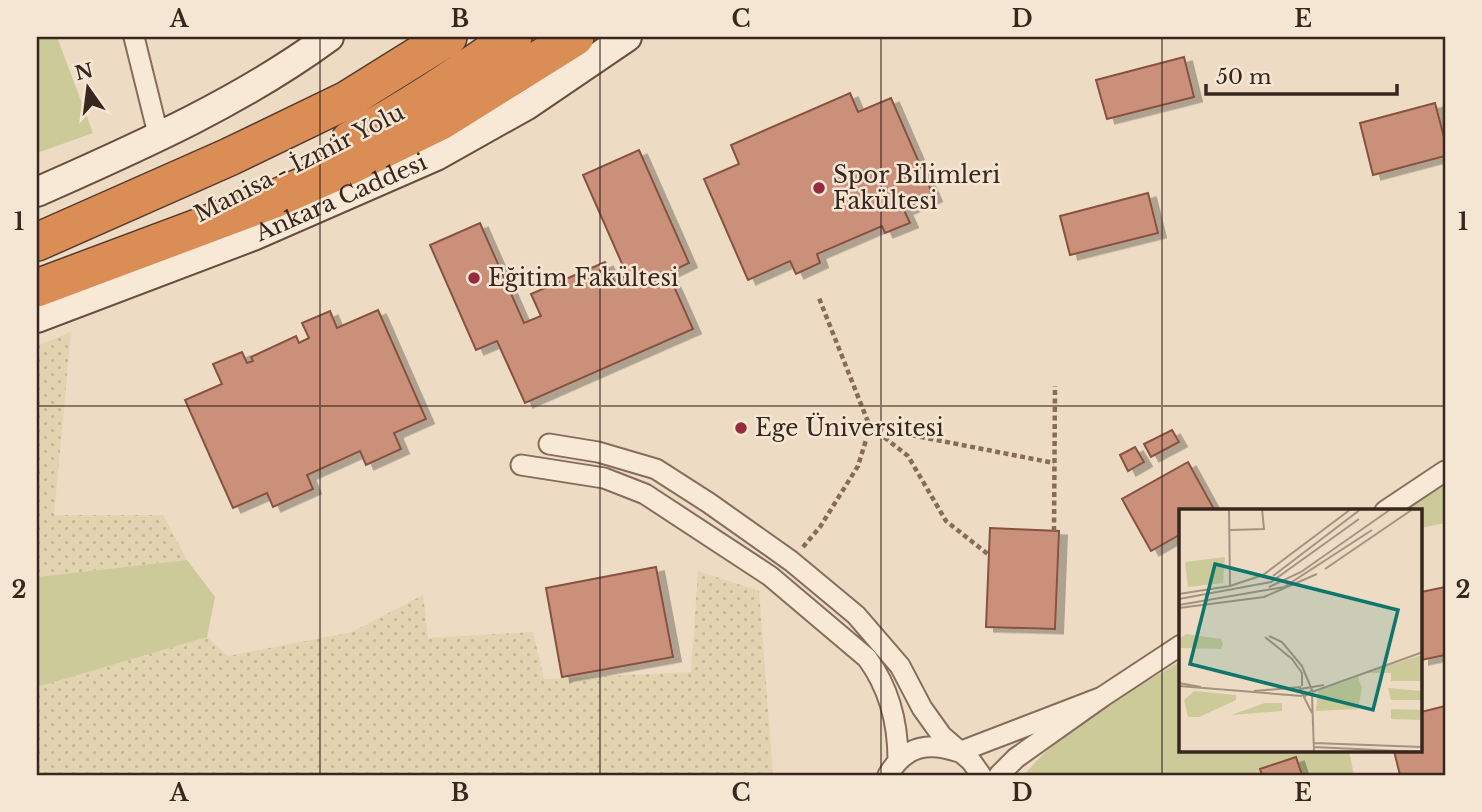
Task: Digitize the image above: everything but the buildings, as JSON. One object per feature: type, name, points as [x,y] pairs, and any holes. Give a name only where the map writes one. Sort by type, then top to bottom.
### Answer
[{"type":"highway","name":"Manisa - İzmir Yolu","points":[[229,157],[400,37]]},
{"type":"highway","points":[[37,242],[229,157],[347,100],[448,37]]},
{"type":"highway","name":"Manisa - İzmir Yolu","points":[[75,273],[281,176],[383,122],[513,37]]},
{"type":"highway","name":"Ankara Caddesi","points":[[37,288],[272,200],[353,164],[439,122],[573,39]]},
{"type":"main road","points":[[37,192],[159,138],[235,99],[329,37]]},
{"type":"main road","name":"Ankara Caddesi","points":[[37,318],[253,236],[436,156],[527,105],[627,37]]},
{"type":"street","points":[[134,37],[159,138]]},
{"type":"street","points":[[550,444],[598,452],[656,469],[791,561],[856,615],[900,666],[922,708],[942,736],[971,761],[981,775]]},
{"type":"street","points":[[521,465],[604,478],[645,494],[770,576],[867,658],[874,667],[887,691],[895,719],[890,771]]},
{"type":"street","points":[[1388,509],[1445,471]]},
{"type":"street","points":[[999,775],[1016,758],[1179,646]]},
{"type":"street","points":[[890,771],[911,751],[927,746],[943,746],[959,752],[1102,697]]},
{"type":"path","points":[[819,298],[870,426],[908,456],[946,521],[989,555]]},
{"type":"path","points":[[1054,531],[1055,386]]},
{"type":"path","points":[[870,426],[1054,463]]},
{"type":"path","points":[[791,561],[820,527],[858,466],[870,426]]},
{"type":"shaded area","points":[[37,37],[57,37],[93,133],[37,153]]},
{"type":"shaded area","points":[[71,332],[54,515],[163,515],[187,560],[37,577],[37,346]]},
{"type":"shaded area","points":[[1445,485],[1445,523],[1422,528],[1422,509],[1405,509]]},
{"type":"shaded area","points":[[187,560],[215,597],[207,637],[37,687],[37,577]]},
{"type":"shaded area","points":[[698,571],[759,591],[773,775],[37,775],[37,687],[207,637],[228,656],[352,632],[423,595],[428,638],[533,632],[544,679],[691,672]]},
{"type":"shaded area","points":[[1179,662],[1179,752],[1349,752],[1354,775],[1024,775],[1058,741],[1118,698]]},
{"type":"place","name":"Spor Bilimleri Fakültesi","points":[[819,188]]},
{"type":"place","name":"Eğitim Fakültesi","points":[[474,278]]},
{"type":"place","name":"Ege Üniversitesi","points":[[741,428]]}]
